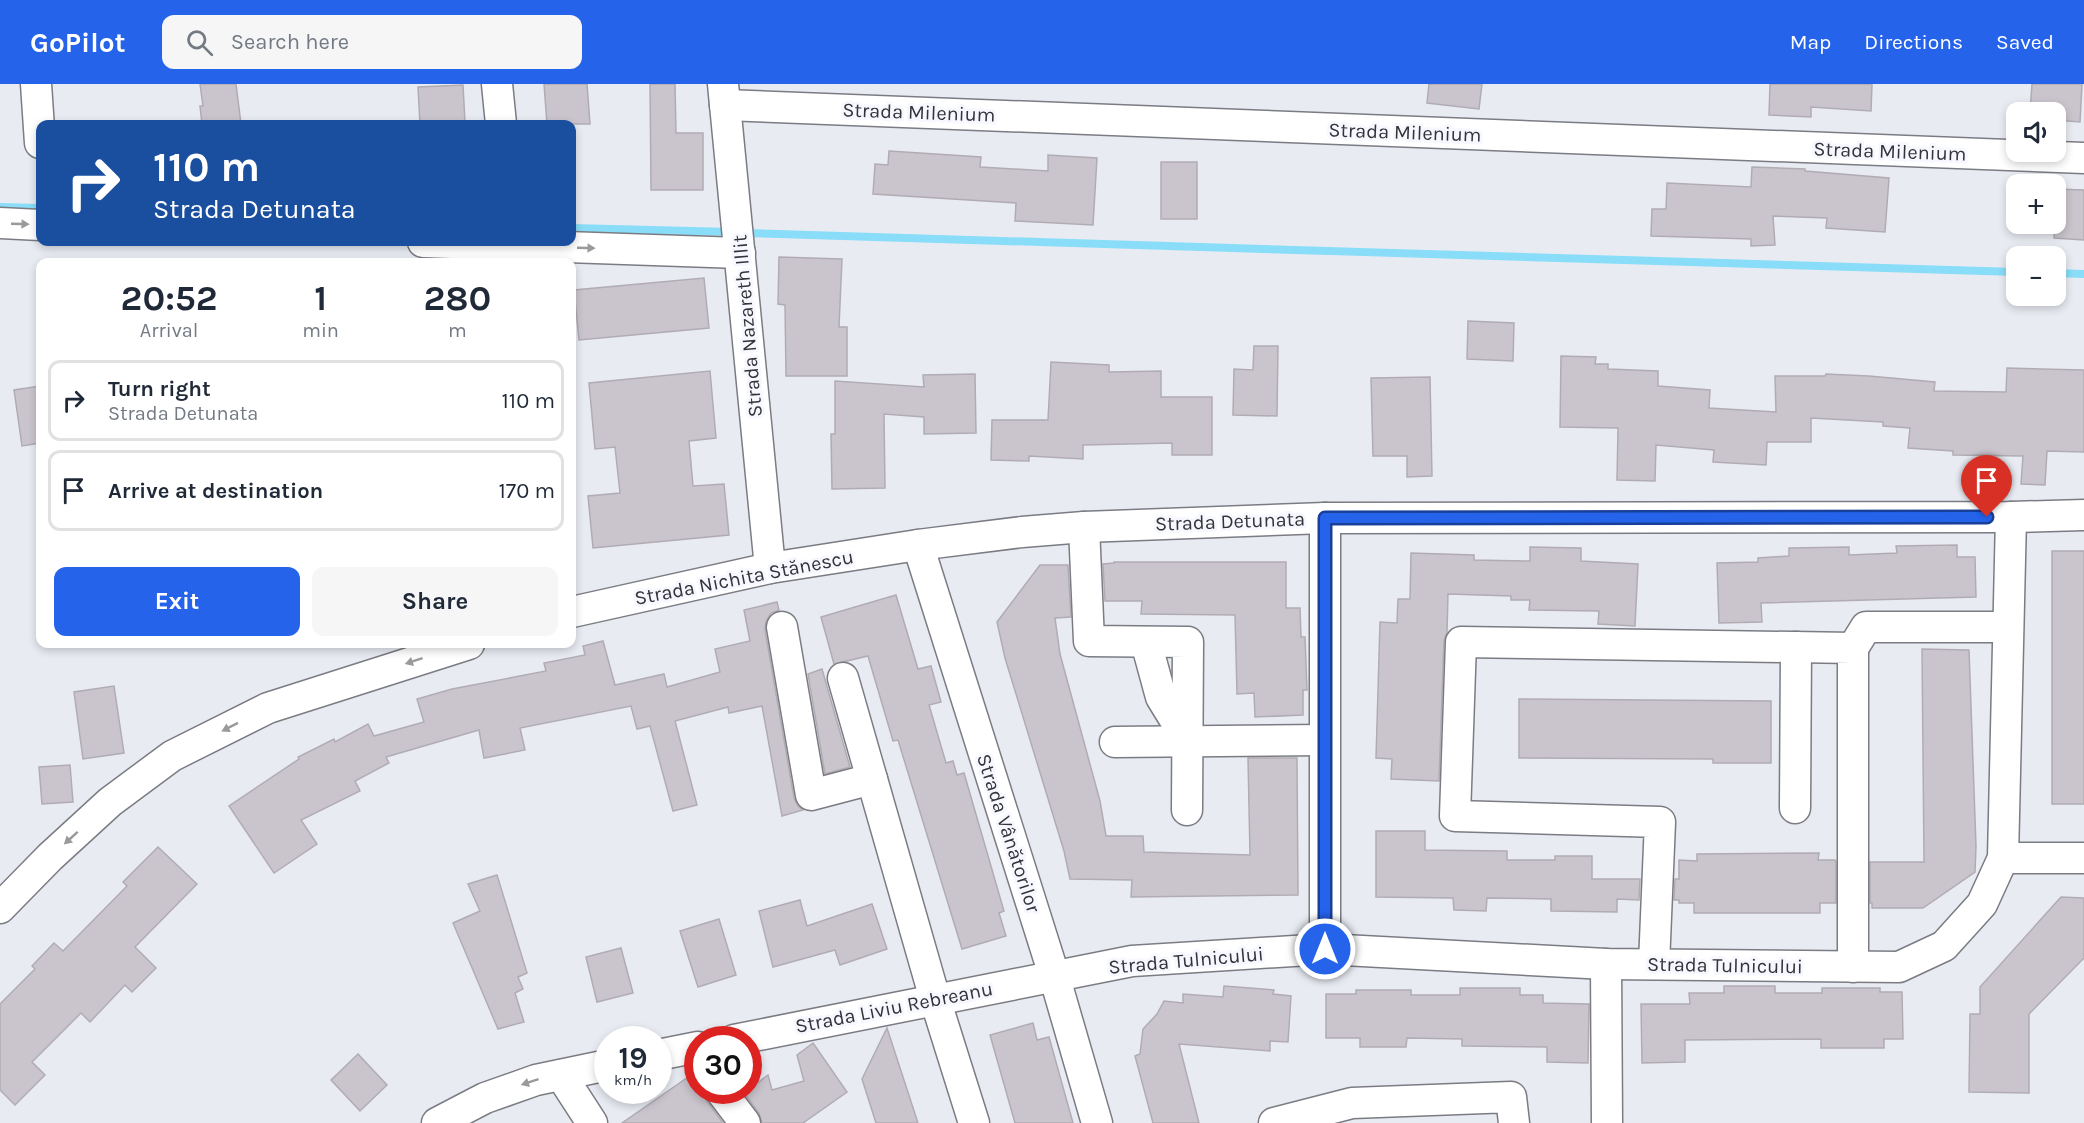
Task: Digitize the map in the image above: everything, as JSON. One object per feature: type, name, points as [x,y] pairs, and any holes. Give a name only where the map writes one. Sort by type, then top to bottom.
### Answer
[{"type":"street","points":[[36,84],[38,120]]},
{"type":"street","points":[[497,84],[501,120]]},
{"type":"street","name":"Strada Milenium","points":[[724,94],[2084,158]]},
{"type":"street","name":"Strada Nazareth Illit","points":[[724,94],[770,568]]},
{"type":"street","points":[[0,224],[36,225]]},
{"type":"street","points":[[468,246],[512,250],[740,253]]},
{"type":"street","name":"Strada Detunata","points":[[918,545],[1084,527],[1325,518],[2084,515]]},
{"type":"street","name":"Strada Tulnicului","points":[[1054,975],[1132,961],[1325,949],[1606,964],[1899,967],[1944,946],[1983,904],[2003,858],[2011,517]]},
{"type":"street","points":[[1325,518],[1325,949]]},
{"type":"street","points":[[1084,527],[1089,641],[1188,642],[1187,810]]},
{"type":"street","name":"Strada Nichita Stănescu","points":[[576,611],[770,568],[918,545]]},
{"type":"street","name":"Strada Vânătorilor","points":[[918,545],[1054,975],[1097,1123]]},
{"type":"street","points":[[782,627],[811,795],[872,779]]},
{"type":"street","points":[[1854,967],[1853,648],[1866,627],[2007,627]]},
{"type":"street","points":[[1146,642],[1161,697],[1188,741]]},
{"type":"street","points":[[1654,964],[1660,822],[1455,816],[1461,642],[1853,648]]},
{"type":"street","points":[[1795,808],[1796,647]]},
{"type":"street","points":[[0,908],[50,857],[110,802],[172,756],[268,708],[456,648]]},
{"type":"street","points":[[843,678],[935,999],[974,1123]]},
{"type":"street","points":[[1115,742],[1324,740]]},
{"type":"street","points":[[2003,858],[2084,858]]},
{"type":"street","points":[[1606,964],[1607,1123]]},
{"type":"street","name":"Strada Liviu Rebreanu","points":[[762,1034],[1054,975]]},
{"type":"street","points":[[437,1123],[485,1098],[536,1080],[594,1068]]},
{"type":"street","points":[[561,1075],[592,1123]]},
{"type":"street","points":[[1274,1123],[1352,1103],[1511,1097],[1514,1123]]},
{"type":"street","points":[[731,1104],[745,1123]]},
{"type":"building","points":[[200,84],[236,84],[240,120],[202,120],[200,106],[203,106]]},
{"type":"building","points":[[544,84],[587,84],[590,124],[576,124],[576,120],[547,120]]},
{"type":"building","points":[[650,84],[675,84],[676,133],[703,133],[703,190],[651,190]]},
{"type":"building","points":[[1429,84],[1482,84],[1479,109],[1427,103]]},
{"type":"building","points":[[1770,84],[1872,84],[1871,111],[1811,107],[1811,117],[1769,115]]},
{"type":"building","points":[[2032,84],[2082,84],[2080,122],[2066,121],[2066,102],[2031,102]]},
{"type":"building","points":[[463,85],[465,120],[420,120],[418,87]]},
{"type":"building","points":[[889,151],[981,157],[980,167],[1048,171],[1048,155],[1097,158],[1093,225],[1015,221],[1016,203],[873,194],[875,164],[888,165]]},
{"type":"building","points":[[1161,162],[1197,162],[1197,219],[1161,219]]},
{"type":"building","points":[[1752,167],[1805,169],[1805,171],[1889,178],[1885,232],[1826,228],[1827,218],[1773,216],[1775,245],[1751,246],[1751,239],[1651,236],[1652,209],[1666,209],[1667,183],[1751,187]]},
{"type":"building","points":[[2066,189],[2084,190],[2084,240],[2054,238],[2054,234],[2066,234]]},
{"type":"building","points":[[779,257],[842,259],[839,327],[847,327],[847,376],[786,376],[785,305],[778,304]]},
{"type":"building","points":[[704,278],[709,328],[579,340],[576,290]]},
{"type":"building","points":[[1468,321],[1514,323],[1513,361],[1467,359]]},
{"type":"building","points":[[1254,346],[1278,346],[1277,416],[1233,415],[1234,369],[1253,370]]},
{"type":"building","points":[[1561,356],[1596,357],[1595,364],[1608,364],[1608,369],[1658,371],[1658,386],[1710,390],[1709,408],[1776,412],[1775,376],[1825,376],[1826,374],[1869,376],[1935,382],[1934,391],[2006,392],[2007,368],[2084,370],[2084,452],[2047,451],[2045,485],[2021,484],[2023,456],[1953,455],[1953,451],[1908,448],[1910,428],[1883,426],[1883,422],[1811,418],[1811,442],[1767,442],[1766,465],[1713,462],[1714,450],[1656,445],[1655,481],[1617,480],[1618,428],[1560,427]]},
{"type":"building","points":[[1051,362],[1109,365],[1109,372],[1161,371],[1161,397],[1212,397],[1212,455],[1172,455],[1172,443],[1083,445],[1083,459],[1029,456],[1029,461],[991,460],[992,420],[1048,420]]},
{"type":"building","points":[[710,371],[716,438],[689,441],[693,486],[724,484],[729,535],[593,548],[588,496],[620,493],[615,447],[595,449],[589,383]]},
{"type":"building","points":[[975,374],[976,433],[924,434],[924,417],[884,414],[885,488],[832,489],[831,434],[835,434],[835,381],[924,387],[923,375]]},
{"type":"building","points":[[1430,377],[1432,476],[1407,477],[1407,456],[1373,456],[1371,378]]},
{"type":"building","points":[[36,387],[36,444],[22,446],[14,390]]},
{"type":"building","points":[[1957,545],[1957,557],[1975,557],[1976,597],[1761,603],[1762,622],[1719,623],[1717,563],[1758,562],[1758,558],[1789,556],[1789,548],[1849,547],[1849,555],[1897,553],[1896,546]]},
{"type":"building","points":[[1530,547],[1581,548],[1581,561],[1638,564],[1635,626],[1598,624],[1599,611],[1529,610],[1530,600],[1511,600],[1511,596],[1448,594],[1439,781],[1391,779],[1392,759],[1376,758],[1380,622],[1397,623],[1398,599],[1410,599],[1411,553],[1474,555],[1474,560],[1530,561]]},
{"type":"building","points":[[2052,551],[2084,551],[2084,804],[2052,804]]},
{"type":"building","points":[[1114,562],[1286,562],[1286,608],[1300,608],[1301,637],[1305,637],[1307,690],[1303,690],[1303,715],[1255,717],[1254,693],[1237,694],[1235,615],[1141,614],[1142,601],[1105,601],[1103,564]]},
{"type":"building","points":[[1040,565],[1068,565],[1071,617],[1055,618],[1060,654],[1100,801],[1106,836],[1143,836],[1144,852],[1250,855],[1248,758],[1297,758],[1298,895],[1131,897],[1132,880],[1070,879],[1064,851],[1005,658],[997,622]]},
{"type":"building","points":[[896,595],[918,669],[931,666],[941,702],[929,705],[946,763],[953,761],[957,775],[964,773],[1004,911],[999,913],[1006,936],[962,949],[898,740],[893,741],[868,656],[834,664],[821,617]]},
{"type":"building","points":[[777,602],[779,610],[771,613],[766,621],[765,630],[794,798],[803,810],[782,816],[762,706],[729,713],[728,707],[675,721],[697,805],[673,811],[650,726],[637,729],[631,706],[520,728],[525,750],[484,758],[479,730],[386,757],[389,763],[355,781],[360,791],[301,820],[317,844],[274,873],[229,806],[299,759],[298,757],[334,739],[335,742],[368,724],[374,736],[424,722],[417,699],[452,689],[546,671],[544,663],[585,655],[583,646],[603,641],[615,685],[664,674],[667,687],[720,672],[715,649],[750,641],[744,610]]},
{"type":"building","points":[[1922,649],[1969,650],[1975,872],[1923,908],[1872,908],[1870,862],[1924,862]]},
{"type":"building","points":[[822,669],[850,767],[825,774],[808,674]]},
{"type":"building","points":[[114,686],[124,753],[83,759],[74,692]]},
{"type":"building","points":[[1519,699],[1771,701],[1771,763],[1713,763],[1713,759],[1519,758]]},
{"type":"building","points":[[70,765],[73,802],[42,804],[39,767]]},
{"type":"building","points":[[1376,831],[1425,831],[1425,850],[1507,851],[1507,860],[1555,860],[1555,856],[1592,856],[1592,879],[1640,879],[1639,900],[1617,899],[1617,912],[1551,911],[1551,899],[1487,898],[1486,911],[1454,910],[1453,898],[1376,897]]},
{"type":"building","points":[[158,847],[197,884],[135,947],[156,968],[132,992],[125,985],[90,1022],[81,1013],[32,1062],[45,1075],[15,1105],[0,1090],[0,1004],[35,969],[32,966],[54,943],[63,951],[127,886],[123,882]]},
{"type":"building","points":[[1819,853],[1818,860],[1835,860],[1836,862],[1836,903],[1820,903],[1820,913],[1694,913],[1694,903],[1679,903],[1679,900],[1674,900],[1675,879],[1679,879],[1679,860],[1697,861],[1697,854]]},
{"type":"building","points":[[497,875],[527,973],[518,977],[523,989],[515,993],[524,1022],[498,1029],[453,923],[480,911],[468,884]]},
{"type":"building","points":[[2061,897],[2084,898],[2084,958],[2029,1014],[2029,1093],[1969,1092],[1970,1014],[1980,1014],[1980,987]]},
{"type":"building","points":[[800,900],[807,926],[872,904],[887,949],[840,965],[835,950],[773,967],[759,911]]},
{"type":"building","points":[[719,919],[736,975],[698,987],[680,931]]},
{"type":"building","points":[[621,948],[633,993],[597,1002],[586,957]]},
{"type":"building","points":[[1224,986],[1274,990],[1273,994],[1291,996],[1288,1042],[1270,1041],[1270,1051],[1179,1044],[1199,1123],[1153,1123],[1135,1056],[1140,1054],[1143,1029],[1157,1014],[1164,1001],[1183,1003],[1183,994],[1223,997]]},
{"type":"building","points":[[1724,986],[1775,986],[1775,993],[1822,993],[1822,988],[1880,988],[1880,992],[1902,992],[1903,1039],[1884,1039],[1884,1048],[1821,1048],[1821,1039],[1685,1040],[1685,1062],[1642,1063],[1641,1004],[1690,1004],[1689,993],[1724,993]]},
{"type":"building","points":[[1460,988],[1520,988],[1520,995],[1543,995],[1543,1003],[1589,1004],[1588,1063],[1547,1062],[1547,1047],[1462,1046],[1462,1039],[1407,1038],[1406,1047],[1360,1047],[1360,1038],[1326,1038],[1326,994],[1356,994],[1356,990],[1411,990],[1411,995],[1460,995]]},
{"type":"building","points":[[1033,1023],[1037,1040],[1049,1037],[1073,1123],[1015,1123],[990,1035]]},
{"type":"building","points":[[887,1028],[918,1123],[876,1123],[862,1079]]},
{"type":"building","points":[[813,1043],[847,1092],[803,1123],[762,1123],[759,1113],[752,1104],[762,1104],[762,1080],[768,1075],[772,1090],[804,1081],[797,1055]]},
{"type":"building","points":[[358,1054],[387,1085],[360,1111],[331,1080]]},
{"type":"building","points":[[684,1080],[684,1104],[709,1104],[723,1123],[622,1123],[649,1104],[672,1104],[672,1088]]},
{"type":"waterway","points":[[0,207],[36,208]]},
{"type":"waterway","points":[[576,228],[732,232]]},
{"type":"waterway","points":[[744,233],[2006,272]]},
{"type":"waterway","points":[[2066,273],[2084,274]]},
{"type":"route","points":[[1325,949],[1325,518],[1987,517]]}]
